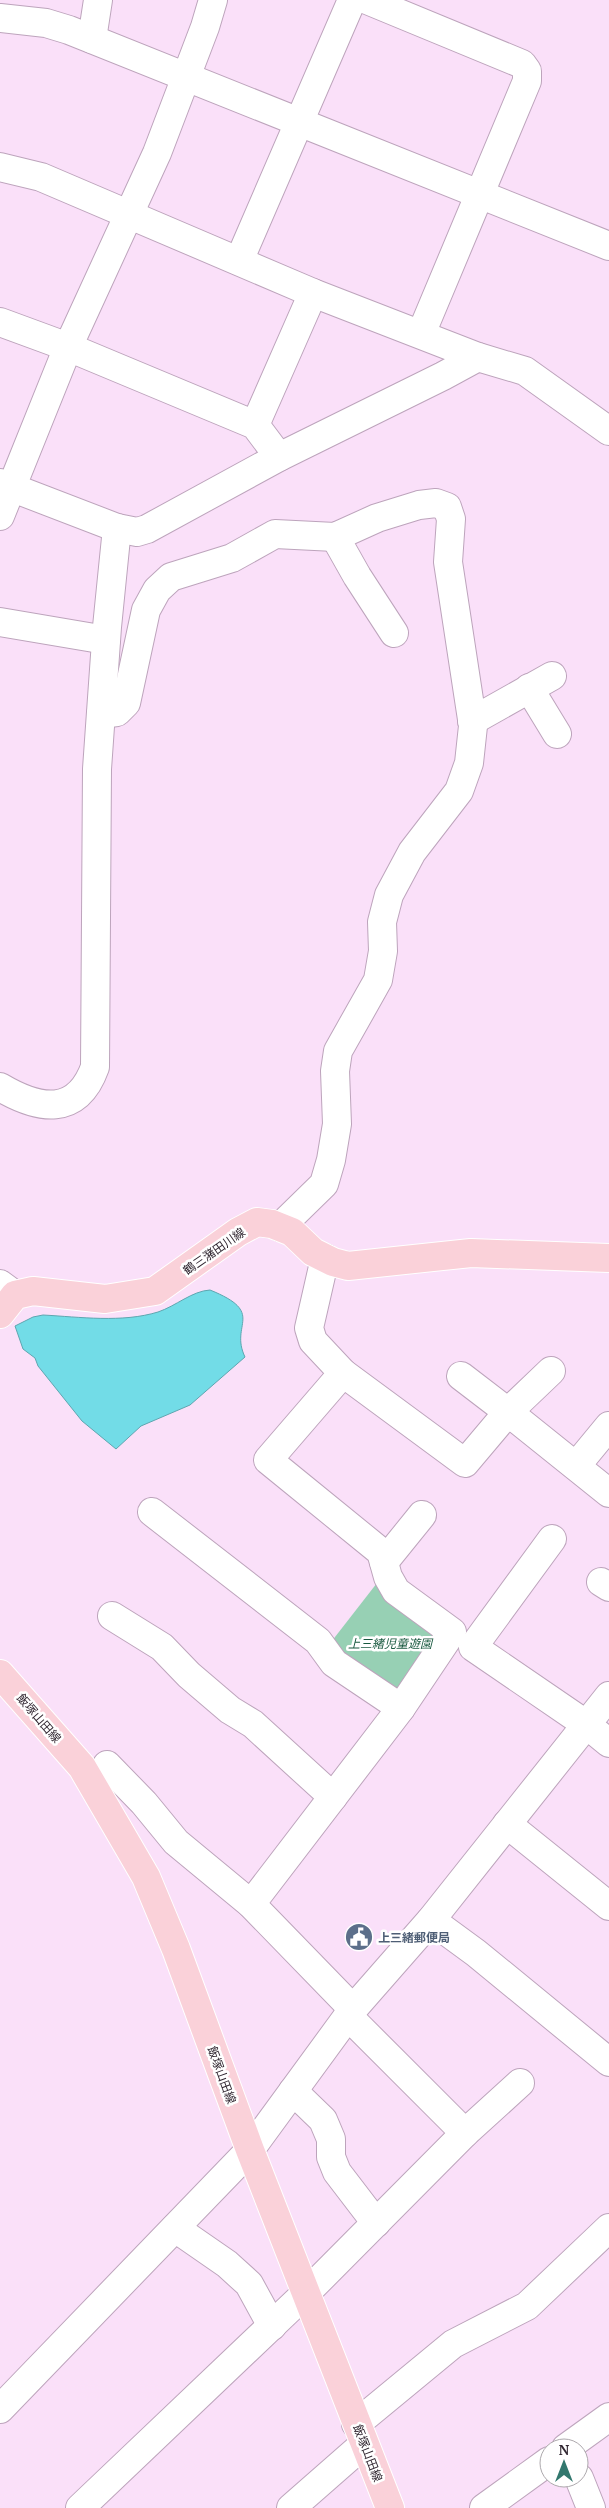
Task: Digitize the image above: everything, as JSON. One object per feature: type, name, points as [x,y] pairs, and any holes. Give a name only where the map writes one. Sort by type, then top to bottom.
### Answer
[{"type":"main road","name":"鶴三潴田川線","points":[[5,1298],[33,1291],[104,1298],[155,1291],[244,1228],[257,1222],[280,1227],[292,1232],[313,1252],[348,1266],[471,1253],[609,1258]]},
{"type":"main road","name":"飯塚山田線","points":[[1,1676],[82,1767],[146,1877],[176,1949],[250,2150],[307,2292],[385,2504]]},
{"type":"street","points":[[92,39],[98,0]]},
{"type":"street","points":[[0,516],[6,485],[157,153],[213,0]]},
{"type":"street","points":[[238,261],[352,0]]},
{"type":"street","points":[[367,0],[522,64],[527,71],[527,81],[421,334]]},
{"type":"street","points":[[0,18],[46,23],[92,39],[609,246]]},
{"type":"street","points":[[0,167],[41,178],[312,293],[478,357],[525,371],[609,431]]},
{"type":"street","points":[[255,425],[312,293]]},
{"type":"street","points":[[0,322],[68,347],[255,425],[279,457]]},
{"type":"street","points":[[6,485],[118,528],[137,532],[147,529],[279,457],[478,357]]},
{"type":"street","points":[[101,714],[117,712],[126,703],[146,610],[157,590],[171,577],[232,558],[275,534],[335,537],[377,518],[418,505],[436,503],[447,507],[451,519],[448,562],[470,693],[472,721],[469,763],[459,791],[412,852],[390,895],[382,922],[383,951],[378,980],[338,1051],[335,1071],[337,1124],[331,1160],[324,1184],[280,1227]]},
{"type":"street","points":[[0,1087],[28,1101],[63,1104],[78,1096],[89,1084],[95,1067],[97,769],[106,640],[118,528]]},
{"type":"street","points":[[335,537],[394,633]]},
{"type":"street","points":[[0,622],[106,640]]},
{"type":"street","points":[[472,721],[540,682],[557,734]]},
{"type":"street","points":[[325,1258],[309,1328],[313,1341],[343,1372],[465,1463],[508,1412],[551,1371]]},
{"type":"street","points":[[251,1904],[401,1708],[452,1632],[396,1591],[381,1552],[268,1460],[343,1372]]},
{"type":"street","points":[[461,1376],[609,1493]]},
{"type":"street","points":[[576,1466],[609,1426]]},
{"type":"street","points":[[152,1512],[318,1641],[334,1663],[401,1708]]},
{"type":"street","points":[[384,1562],[422,1515]]},
{"type":"street","points":[[552,1540],[473,1646],[587,1725],[609,1743]]},
{"type":"street","points":[[112,1616],[162,1646],[189,1676],[230,1710],[253,1724],[333,1797]]},
{"type":"street","points":[[0,2409],[250,2150],[351,2013],[431,1920],[609,1696]]},
{"type":"street","points":[[107,1765],[144,1804],[176,1842],[251,1904],[465,2133]]},
{"type":"street","points":[[507,1824],[609,1906]]},
{"type":"street","points":[[431,1920],[476,1953],[609,2062]]},
{"type":"street","points":[[80,2508],[272,2326],[465,2133],[520,2083]]},
{"type":"street","points":[[293,2091],[323,2120],[330,2139],[331,2157],[337,2172],[376,2222]]},
{"type":"street","points":[[175,2228],[227,2264],[249,2284],[272,2326]]},
{"type":"street","points":[[292,2508],[360,2434],[453,2344],[527,2306],[609,2228]]},
{"type":"street","points":[[581,2438],[609,2417]]},
{"type":"street","points":[[484,2508],[539,2467]]},
{"type":"street","points":[[583,2488],[591,2508]]},
{"type":"green space","name":"上三緒児童遊園","points":[[377,1583],[446,1634],[398,1699],[328,1646]]},
{"type":"water","points":[[210,1290],[227,1298],[242,1313],[241,1346],[245,1357],[190,1405],[141,1426],[116,1449],[82,1421],[38,1366],[35,1358],[23,1349],[15,1326],[33,1317],[43,1315],[116,1318],[144,1315],[158,1312],[197,1293]]},
{"type":"place","name":"上三緒郵便局","points":[[359,1937]]}]
